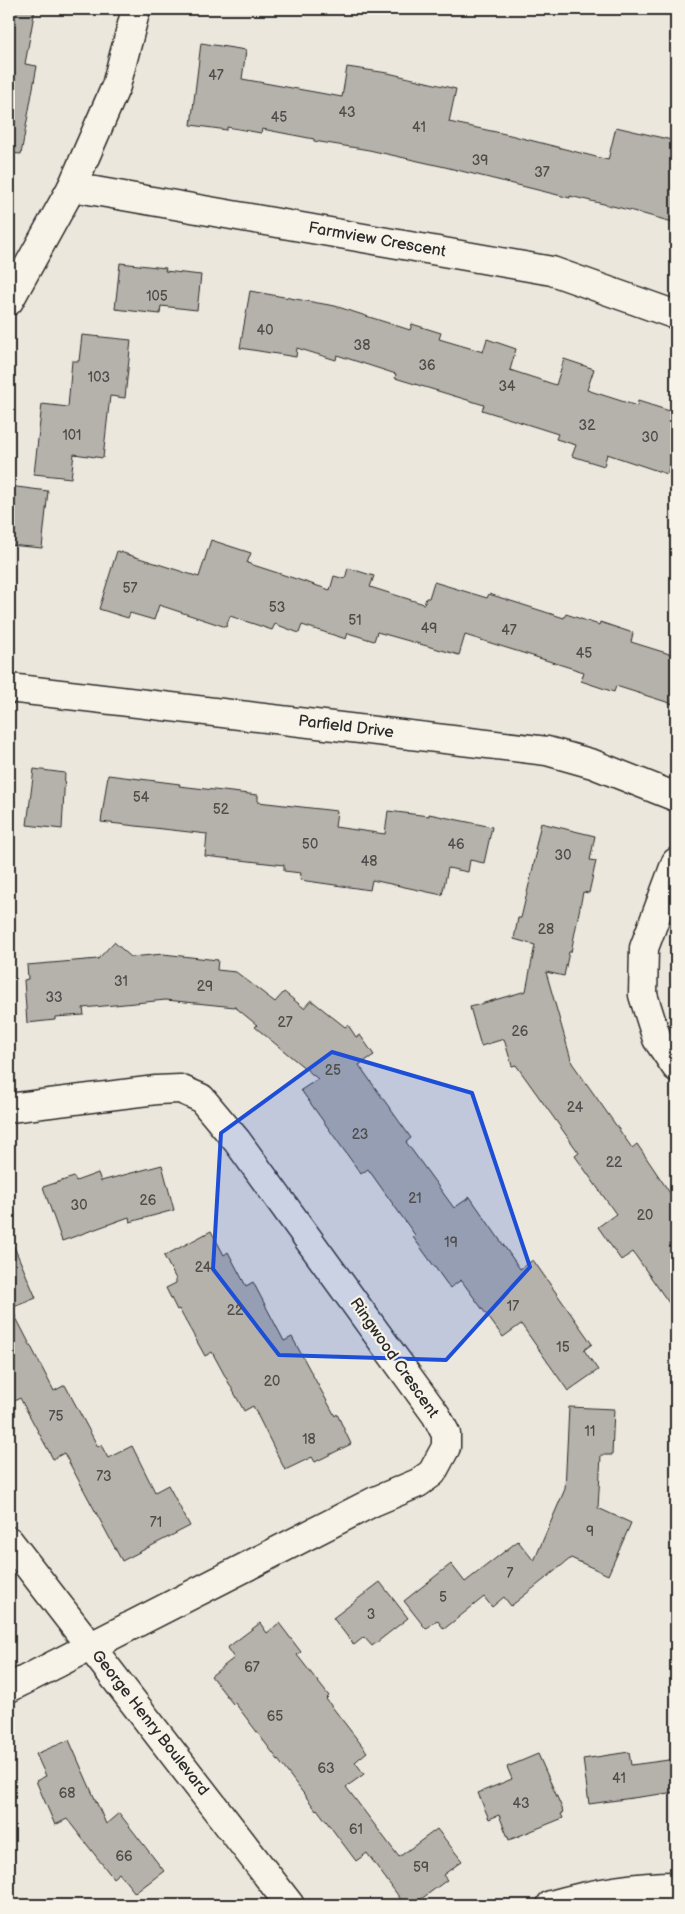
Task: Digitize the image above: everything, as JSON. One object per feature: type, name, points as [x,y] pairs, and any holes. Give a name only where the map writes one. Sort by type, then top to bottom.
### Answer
[{"type":"street","points":[[9,301],[72,187],[116,86],[136,9]]},
{"type":"street","name":"Farmview Crescent","points":[[72,187],[552,271],[676,315]]},
{"type":"street","name":"Parfield Drive","points":[[9,688],[547,751],[593,764],[676,797]]},
{"type":"street","points":[[676,862],[644,948],[644,995],[657,1039],[676,1067]]},
{"type":"street","name":"Ringwood Crescent","points":[[9,1108],[156,1090],[180,1089],[201,1098],[243,1149],[436,1415],[446,1434],[446,1447],[441,1458],[432,1473],[418,1482],[373,1502],[9,1688]]},
{"type":"street","name":"George Henry Boulevard","points":[[9,1542],[290,1905]]},
{"type":"street","points":[[551,1905],[605,1891],[642,1886],[676,1886]]},
{"type":"highlighted area","points":[[332,1052],[472,1093],[530,1267],[446,1360],[279,1355],[213,1269],[221,1133]]},
{"type":"building","points":[[9,9],[35,9],[25,64],[37,66],[21,154],[9,153]]},
{"type":"building","points":[[201,43],[246,50],[242,79],[342,97],[347,67],[388,73],[456,89],[449,122],[510,135],[608,160],[616,127],[676,141],[676,223],[629,210],[570,196],[570,198],[369,150],[314,141],[314,139],[262,129],[261,133],[227,127],[227,130],[191,125]]},
{"type":"building","points":[[120,263],[166,268],[165,271],[201,275],[197,310],[161,306],[160,314],[115,309]]},
{"type":"building","points":[[250,291],[335,306],[410,330],[412,324],[441,333],[439,339],[483,352],[487,339],[516,349],[510,370],[556,385],[564,359],[594,369],[587,390],[637,406],[638,401],[676,413],[676,446],[667,474],[607,454],[604,466],[572,456],[576,445],[556,439],[558,434],[482,410],[484,405],[395,378],[396,374],[337,355],[336,360],[297,348],[296,357],[240,348]]},
{"type":"building","points":[[82,335],[131,340],[125,398],[110,396],[103,458],[74,454],[71,478],[34,474],[42,404],[68,407],[72,361],[79,361]]},
{"type":"building","points":[[9,486],[48,491],[42,548],[9,545]]},
{"type":"building","points":[[211,540],[251,553],[247,563],[330,590],[334,576],[345,579],[348,568],[374,576],[370,587],[424,604],[426,598],[429,598],[434,582],[487,598],[489,594],[564,618],[566,614],[599,625],[600,622],[633,633],[631,642],[676,656],[676,705],[616,686],[614,692],[581,681],[584,672],[465,635],[459,655],[377,632],[374,641],[348,633],[346,639],[302,625],[299,633],[275,624],[272,630],[230,616],[226,627],[159,605],[154,620],[130,613],[128,618],[99,609],[117,551],[199,577]]},
{"type":"building","points":[[34,769],[65,773],[62,829],[27,825]]},
{"type":"building","points":[[108,775],[180,784],[179,786],[258,795],[258,802],[337,811],[335,827],[385,834],[388,811],[429,816],[429,814],[492,827],[484,863],[470,860],[468,872],[448,868],[442,895],[372,880],[370,890],[300,880],[301,873],[284,871],[284,865],[205,856],[207,834],[101,822]]},
{"type":"building","points":[[541,823],[595,836],[590,860],[596,861],[589,893],[583,892],[571,952],[569,952],[564,976],[546,972],[572,1063],[632,1148],[637,1144],[676,1202],[676,1313],[633,1252],[621,1260],[598,1227],[616,1214],[575,1156],[579,1153],[516,1065],[512,1066],[504,1039],[481,1046],[470,1007],[526,991],[535,945],[514,939],[537,851],[535,850]]},
{"type":"building","points":[[114,942],[131,957],[163,954],[218,960],[217,970],[236,972],[275,1002],[284,992],[304,1008],[311,1000],[345,1027],[348,1025],[356,1037],[360,1035],[374,1055],[359,1065],[411,1138],[406,1142],[454,1208],[470,1197],[520,1269],[533,1260],[592,1344],[584,1350],[598,1370],[568,1391],[521,1324],[503,1337],[461,1280],[450,1288],[413,1237],[415,1235],[368,1169],[361,1174],[301,1090],[318,1079],[255,1027],[257,1025],[235,1007],[166,1000],[83,1008],[84,1015],[55,1017],[55,1020],[27,1023],[24,980],[28,979],[27,965],[98,959]]},
{"type":"building","points":[[162,1165],[174,1210],[130,1222],[129,1217],[62,1241],[43,1187],[74,1177],[76,1181],[98,1173],[101,1181]]},
{"type":"building","points":[[211,1231],[224,1255],[228,1252],[246,1286],[253,1282],[284,1341],[292,1337],[335,1416],[337,1414],[351,1444],[315,1462],[312,1457],[285,1470],[253,1406],[244,1411],[212,1352],[205,1356],[166,1288],[176,1283],[176,1279],[164,1256]]},
{"type":"building","points":[[9,1235],[36,1298],[11,1308],[54,1391],[65,1385],[98,1447],[101,1445],[108,1458],[132,1446],[155,1492],[168,1485],[190,1526],[122,1561],[64,1453],[53,1459],[20,1398],[9,1404]]},
{"type":"building","points":[[569,1407],[614,1409],[612,1455],[601,1455],[598,1508],[631,1523],[608,1575],[571,1558],[511,1606],[504,1597],[492,1607],[484,1597],[444,1629],[437,1620],[426,1629],[404,1601],[451,1564],[465,1582],[518,1541],[534,1561],[565,1489]]},
{"type":"building","points":[[380,1582],[408,1618],[372,1646],[364,1637],[354,1645],[333,1618]]},
{"type":"building","points":[[260,1623],[267,1633],[279,1623],[301,1652],[297,1655],[329,1696],[326,1699],[367,1752],[355,1762],[364,1774],[346,1787],[399,1857],[437,1829],[462,1861],[443,1875],[447,1880],[413,1905],[405,1905],[367,1853],[356,1861],[235,1703],[233,1704],[211,1676],[234,1658],[227,1648]]},
{"type":"building","points":[[69,1740],[106,1824],[119,1813],[164,1871],[135,1893],[119,1873],[113,1878],[67,1819],[55,1825],[36,1781],[46,1776],[36,1754]]},
{"type":"building","points":[[629,1752],[631,1765],[676,1759],[676,1792],[589,1804],[583,1759]]},
{"type":"building","points":[[538,1754],[562,1808],[563,1813],[561,1814],[563,1818],[509,1840],[499,1815],[489,1819],[478,1793],[512,1779],[507,1767]]}]
